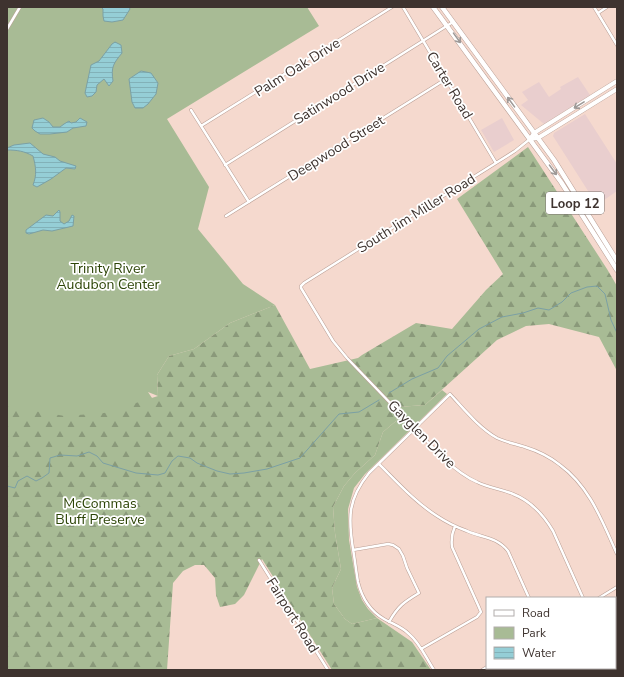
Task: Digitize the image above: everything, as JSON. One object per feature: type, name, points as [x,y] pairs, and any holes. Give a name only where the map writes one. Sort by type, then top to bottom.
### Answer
[{"type":"main road","name":"Loop 12","points":[[434,7],[561,182],[617,270]]},
{"type":"main road","name":"Loop 12","points":[[442,7],[565,177],[617,261]]},
{"type":"main road","points":[[530,139],[534,133],[617,81]]},
{"type":"main road","points":[[530,139],[538,138],[617,89]]},
{"type":"main road","points":[[590,98],[594,104]]},
{"type":"street","points":[[7,29],[20,7]]},
{"type":"street","name":"Palm Oak Drive","points":[[201,126],[392,7]]},
{"type":"street","name":"Carter Road","points":[[403,7],[496,163]]},
{"type":"street","points":[[594,7],[617,45]]},
{"type":"street","points":[[598,13],[607,7]]},
{"type":"street","name":"Satinwood Drive","points":[[226,165],[453,22]]},
{"type":"street","name":"Deepwood Street","points":[[226,216],[446,79]]},
{"type":"street","points":[[191,110],[249,202]]},
{"type":"street","name":"South Jim Miller Road","points":[[301,286],[515,151],[530,139]]},
{"type":"street","name":"Gayglen Drive","points":[[301,286],[302,291],[338,348],[444,459],[454,468],[476,482],[520,497],[529,502],[538,510],[547,520],[553,531],[583,597]]},
{"type":"street","points":[[434,670],[413,638],[402,629],[371,610],[364,599],[358,582],[350,530],[350,517],[356,492],[369,473],[450,394],[489,433],[497,438],[526,447],[549,457],[571,474],[591,498],[617,554]]},
{"type":"street","points":[[379,464],[421,505],[436,515],[468,532],[497,541],[503,545],[508,551],[529,597]]},
{"type":"street","points":[[421,649],[477,617],[481,612],[452,548],[451,542],[455,526]]},
{"type":"street","points":[[353,550],[388,544],[399,548],[419,593],[396,609],[389,622]]},
{"type":"street","name":"Fairport Road","points":[[259,560],[328,670]]},
{"type":"street","points":[[601,597],[617,587]]},
{"type":"shaded area","points":[[578,77],[590,95],[544,124],[521,105],[528,100],[522,92],[539,82],[549,97],[561,89],[560,87]]},
{"type":"shaded area","points":[[585,114],[617,164],[617,191],[597,205],[553,136],[554,133]]},
{"type":"shaded area","points":[[502,118],[514,140],[494,152],[481,130]]},
{"type":"green space","name":"Trinity River Audubon Center","points":[[7,7],[307,7],[319,26],[167,119],[209,187],[198,229],[243,284],[275,305],[230,323],[194,349],[169,356],[157,375],[158,396],[148,392],[241,531],[7,670]]},
{"type":"green space","name":"McCommas Bluff Preserve","points":[[528,147],[617,286],[617,371],[599,337],[549,324],[526,326],[497,340],[425,405],[398,407],[396,421],[383,432],[375,455],[355,473],[344,486],[333,507],[335,533],[341,569],[332,588],[334,604],[345,619],[352,624],[377,618],[412,642],[431,670],[332,670],[262,559],[244,595],[235,604],[220,607],[216,595],[215,578],[204,565],[195,565],[183,571],[173,583],[167,670],[7,670],[7,385],[10,407],[65,416],[104,413],[158,396],[157,375],[169,356],[194,349],[230,323],[275,305],[310,369],[358,358],[416,323],[452,329],[486,290],[503,274],[457,199]]},
{"type":"green space","points":[[442,390],[447,394],[365,474],[354,488],[348,509],[349,540],[357,587],[362,600],[377,618],[352,624],[345,619],[334,604],[332,588],[341,569],[335,533],[333,507],[344,486],[355,473],[375,455],[383,432],[396,421],[398,407],[425,405]]},
{"type":"water","points":[[101,7],[129,7],[130,9],[123,20],[112,22],[104,21],[103,9]]},
{"type":"water","points":[[115,42],[121,45],[122,53],[113,66],[113,81],[109,86],[104,79],[97,85],[96,92],[92,96],[87,97],[85,93],[91,65],[99,61]]},
{"type":"water","points":[[141,71],[151,73],[158,83],[156,94],[148,104],[143,108],[135,108],[132,102],[129,79]]},
{"type":"water","points":[[43,118],[53,127],[60,127],[69,121],[71,123],[76,122],[80,118],[87,122],[86,126],[73,128],[67,132],[40,134],[32,128],[34,120]]},
{"type":"water","points":[[30,143],[43,154],[55,157],[60,161],[76,166],[75,169],[66,168],[37,187],[33,185],[36,171],[33,156],[20,151],[7,150],[7,148],[14,145]]},
{"type":"water","points":[[59,210],[60,221],[64,224],[69,221],[72,215],[74,216],[73,226],[52,231],[43,230],[29,234],[26,233],[26,230],[46,215],[53,216]]},
{"type":"waterway","points":[[389,393],[412,379],[438,368],[447,356],[479,329],[502,317],[523,313],[538,308],[549,310],[562,302],[571,293],[587,287],[597,286],[605,294],[611,320],[617,333]]},
{"type":"waterway","points":[[7,486],[15,488],[18,481],[27,476],[36,481],[42,478],[49,473],[50,458],[60,455],[77,456],[89,452],[97,456],[103,463],[136,473],[158,475],[165,473],[172,461],[178,456],[190,458],[197,463],[217,471],[230,474],[267,469],[300,458],[339,414],[359,412],[379,400]]}]
